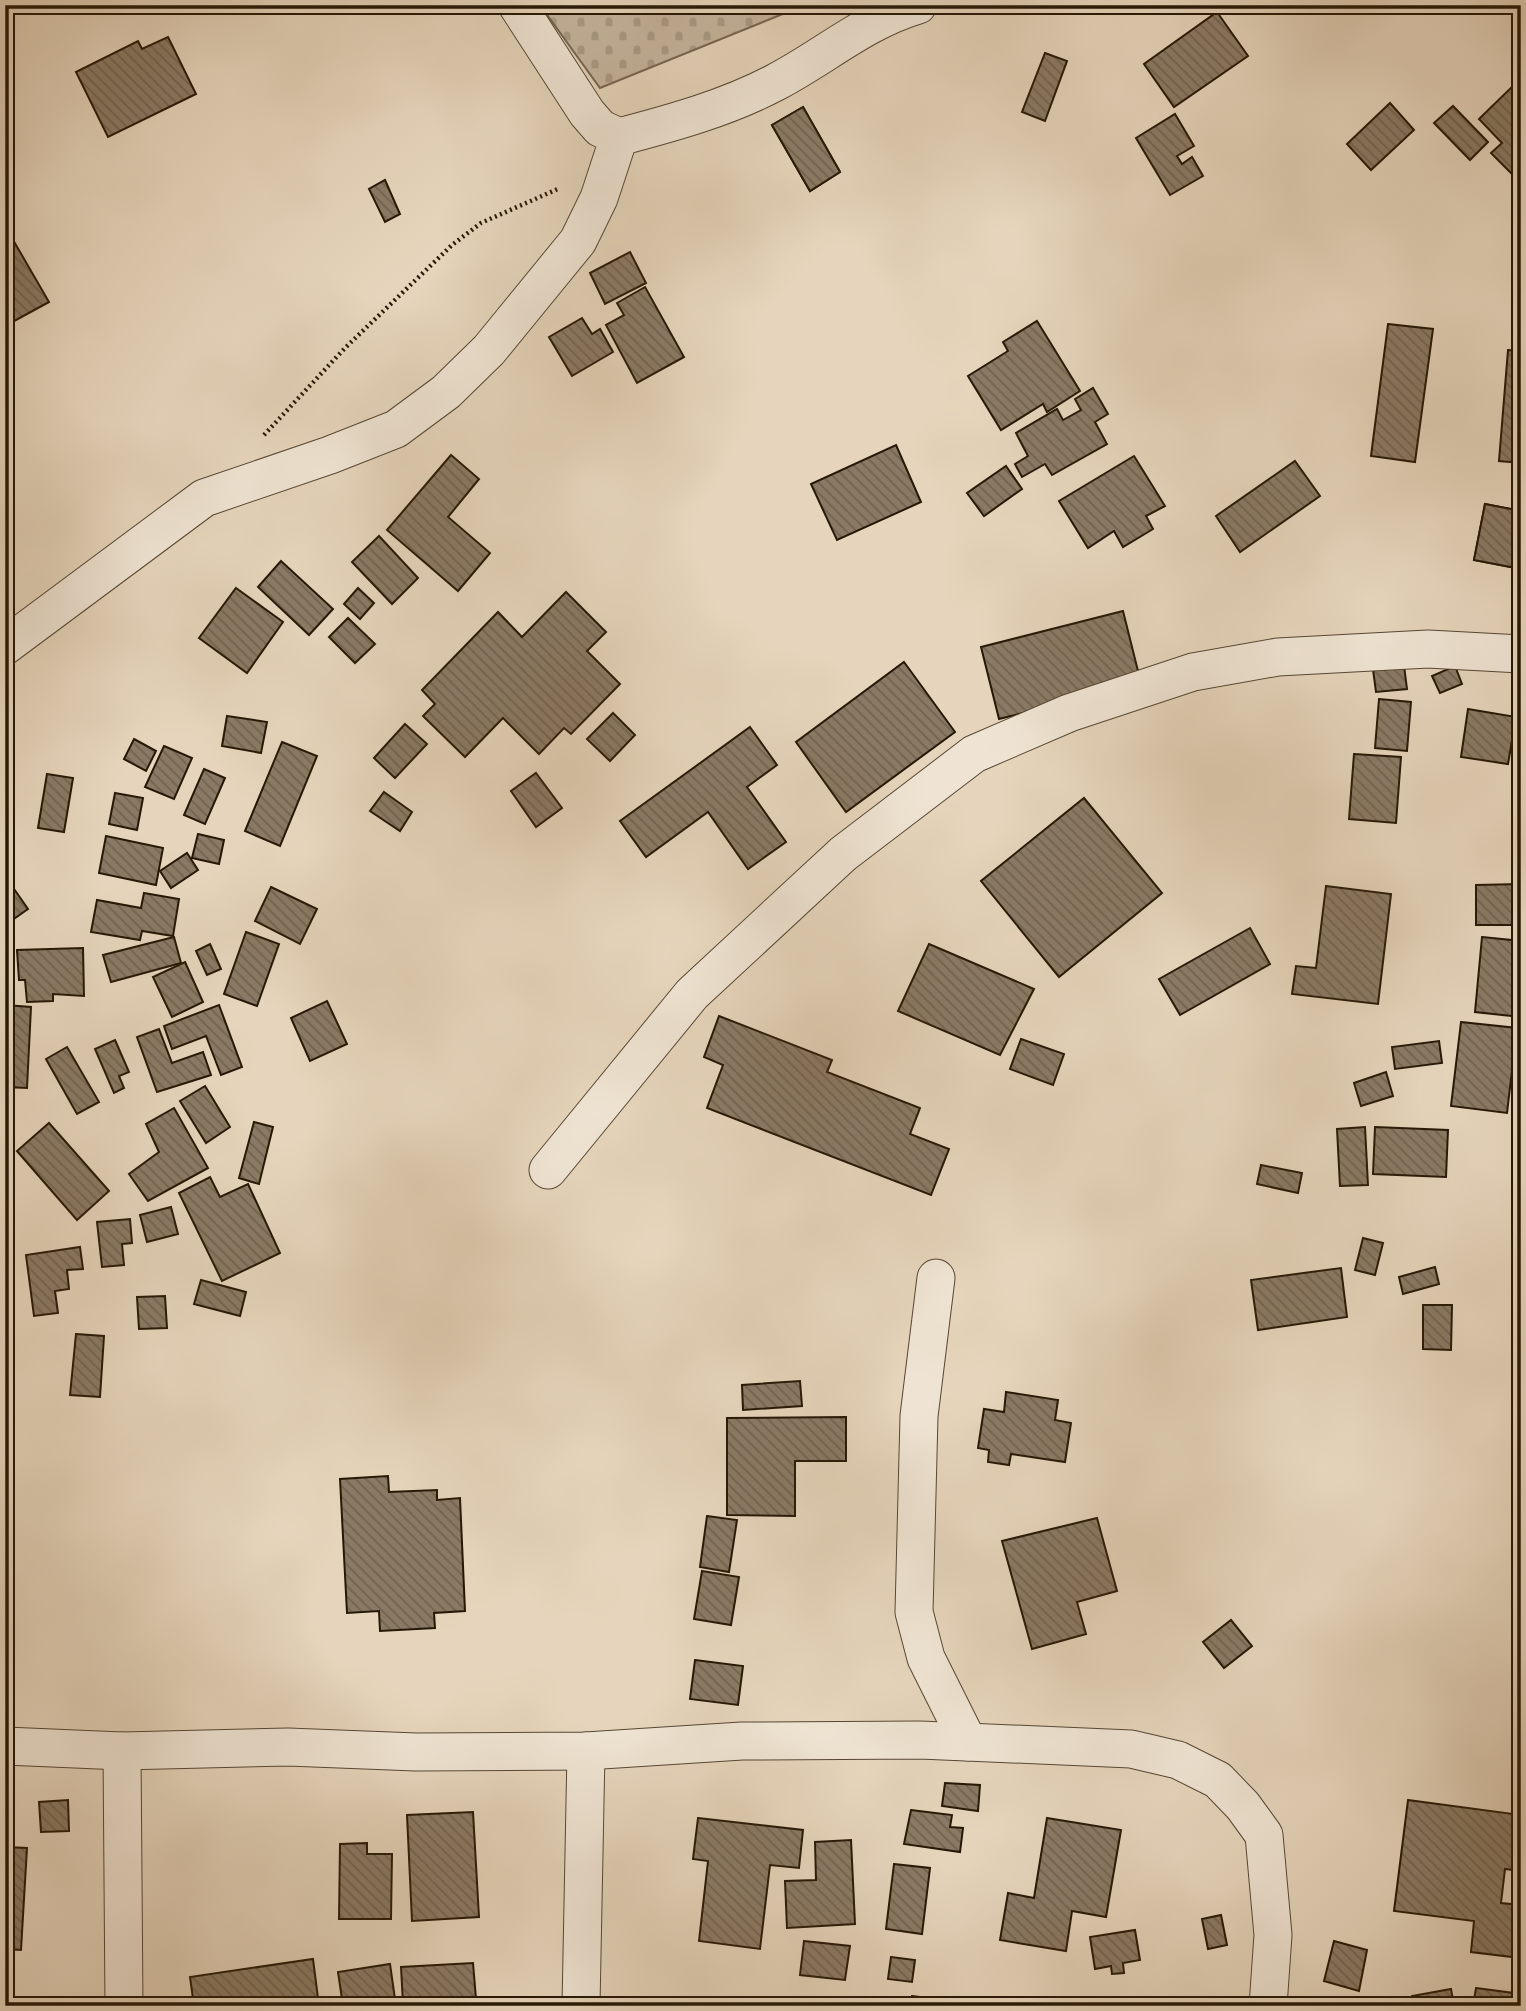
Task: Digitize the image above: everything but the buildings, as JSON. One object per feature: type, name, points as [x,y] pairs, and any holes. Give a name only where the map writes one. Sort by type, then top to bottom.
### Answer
[{"type":"street","points":[[517,5],[587,113],[600,128],[618,137],[700,114],[776,82],[863,28],[918,5]]},
{"type":"street","points":[[5,646],[204,498],[330,455],[396,429],[446,392],[489,350],[578,241],[599,198],[618,137]]},
{"type":"street","points":[[548,1170],[692,994],[843,854],[974,754],[1069,713],[1205,670],[1278,657],[1415,649],[1521,654]]},
{"type":"street","points":[[936,1278],[919,1416],[914,1612],[926,1658],[968,1742]]},
{"type":"street","points":[[5,1746],[122,1751],[288,1747],[416,1752],[586,1751],[742,1741],[968,1742],[1131,1749],[1178,1760],[1218,1780],[1244,1806],[1264,1835],[1273,1935],[1268,2006]]},
{"type":"street","points":[[122,1751],[124,2006]]},
{"type":"street","points":[[581,2006],[586,1751]]},
{"type":"path","points":[[258,441],[345,348],[452,245],[481,223],[570,184]]},
{"type":"green space","points":[[540,5],[805,5],[600,88]]}]
